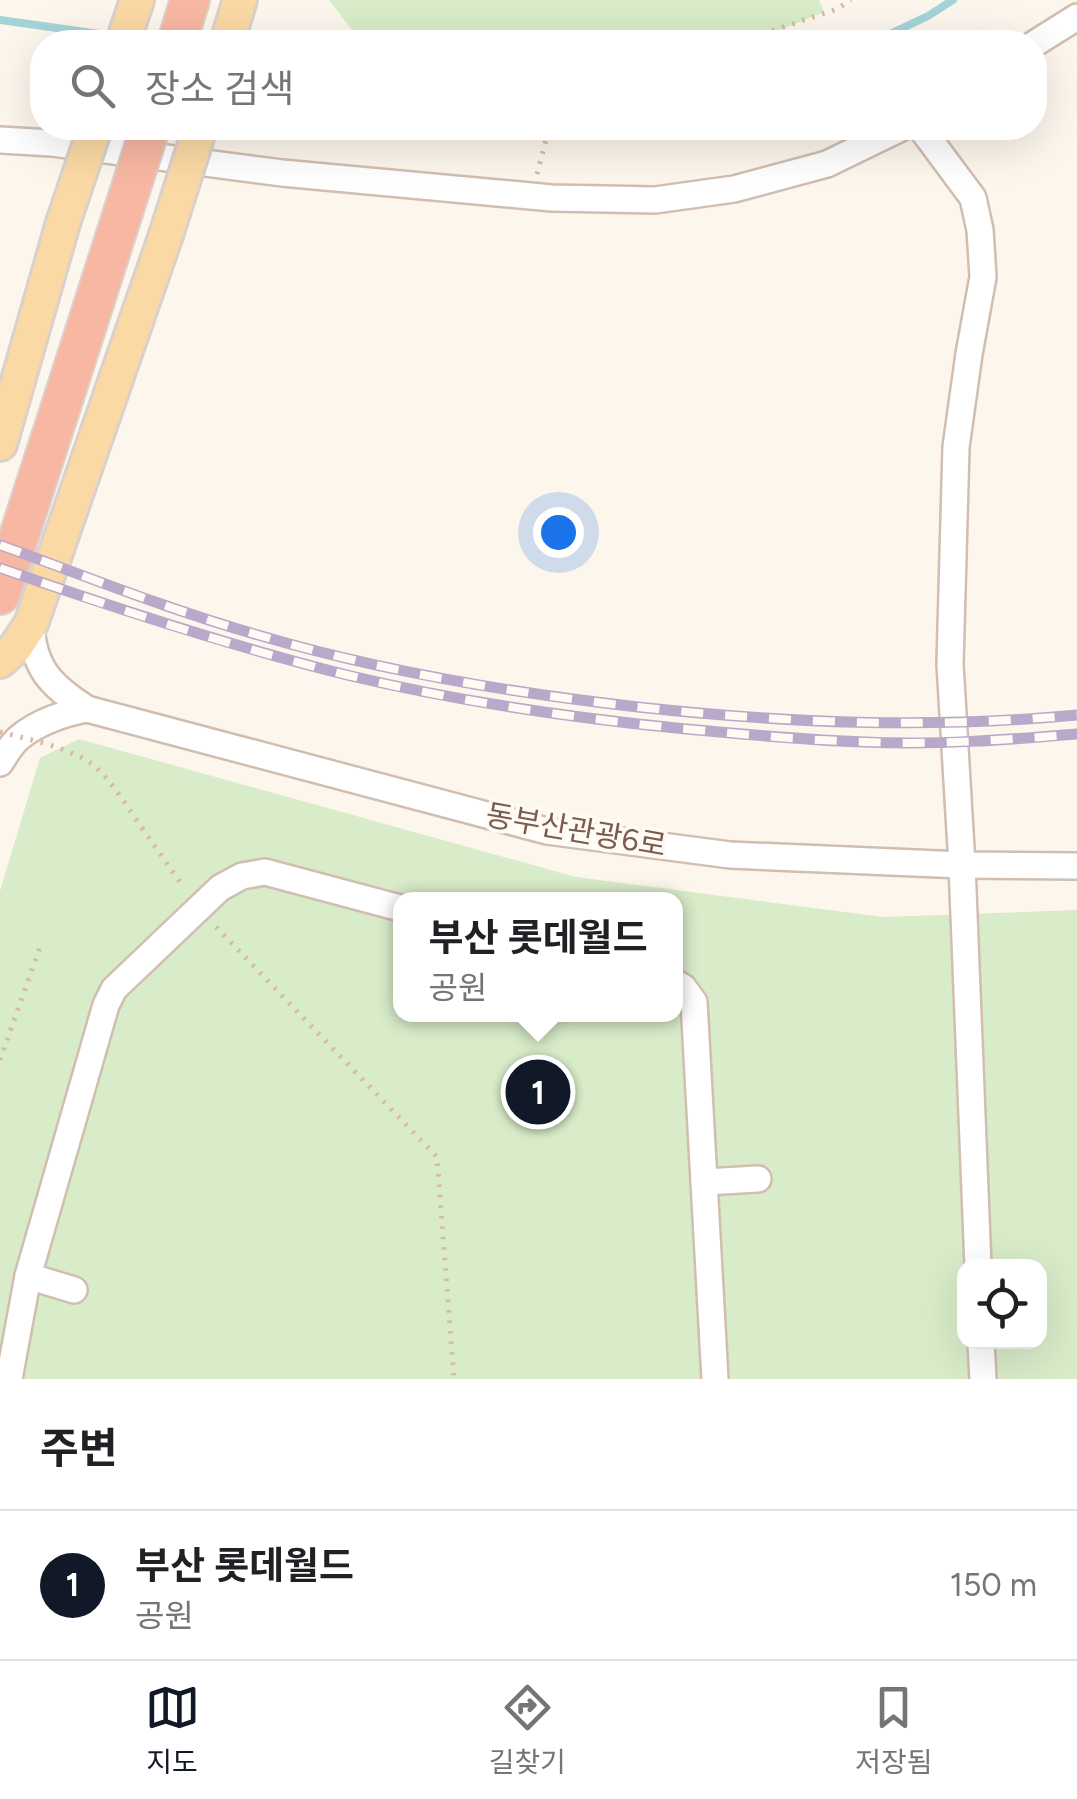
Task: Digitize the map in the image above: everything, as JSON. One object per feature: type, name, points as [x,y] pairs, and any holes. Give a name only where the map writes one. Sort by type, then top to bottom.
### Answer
[{"type":"highway","points":[[181,30],[190,0]]},
{"type":"highway","points":[[0,595],[64,397],[138,140]]},
{"type":"main road","points":[[127,30],[137,0]]},
{"type":"main road","points":[[231,30],[240,0]]},
{"type":"main road","points":[[0,444],[91,140]]},
{"type":"main road","points":[[0,661],[16,648],[31,624],[196,140]]},
{"type":"street","points":[[1047,36],[1077,17]]},
{"type":"street","points":[[0,140],[138,140],[282,174],[532,196],[654,200],[734,189],[827,164],[876,140]]},
{"type":"street","points":[[930,140],[973,198],[984,277],[956,448],[950,664],[978,1259]]},
{"type":"street","name":"동부산관광6로","points":[[31,624],[39,666],[57,688],[87,709],[547,831],[730,855],[962,866],[1077,866]]},
{"type":"street","points":[[0,763],[20,736],[87,709]]},
{"type":"street","points":[[9,1379],[28,1276],[106,1005],[114,989],[197,908],[242,876],[264,872],[393,906]]},
{"type":"street","points":[[683,987],[694,1002],[715,1379]]},
{"type":"street","points":[[704,1182],[758,1179]]},
{"type":"street","points":[[28,1276],[74,1290]]},
{"type":"street","points":[[981,1349],[983,1379]]},
{"type":"path","points":[[775,30],[837,9],[851,0]]},
{"type":"path","points":[[532,196],[546,140]]},
{"type":"path","points":[[0,732],[50,745],[90,763],[109,782],[197,908],[437,1157],[454,1379]]},
{"type":"path","points":[[0,1060],[40,948]]},
{"type":"green space","points":[[329,0],[819,0],[824,12],[780,30],[352,30]]},
{"type":"green space","points":[[79,739],[576,877],[883,917],[1077,910],[1077,1379],[0,1379],[0,891],[40,758]]},
{"type":"waterway","points":[[898,30],[953,0]]},
{"type":"waterway","points":[[0,20],[71,30]]},
{"type":"railway","points":[[0,545],[160,604],[258,635],[399,670],[495,688],[638,707],[803,720],[912,723],[1077,715]]},
{"type":"railway","points":[[0,568],[172,626],[303,664],[428,693],[511,707],[676,728],[841,741],[944,742],[1077,734]]},
{"type":"place","name":"부산 롯데월드","points":[[538,1092]]}]
